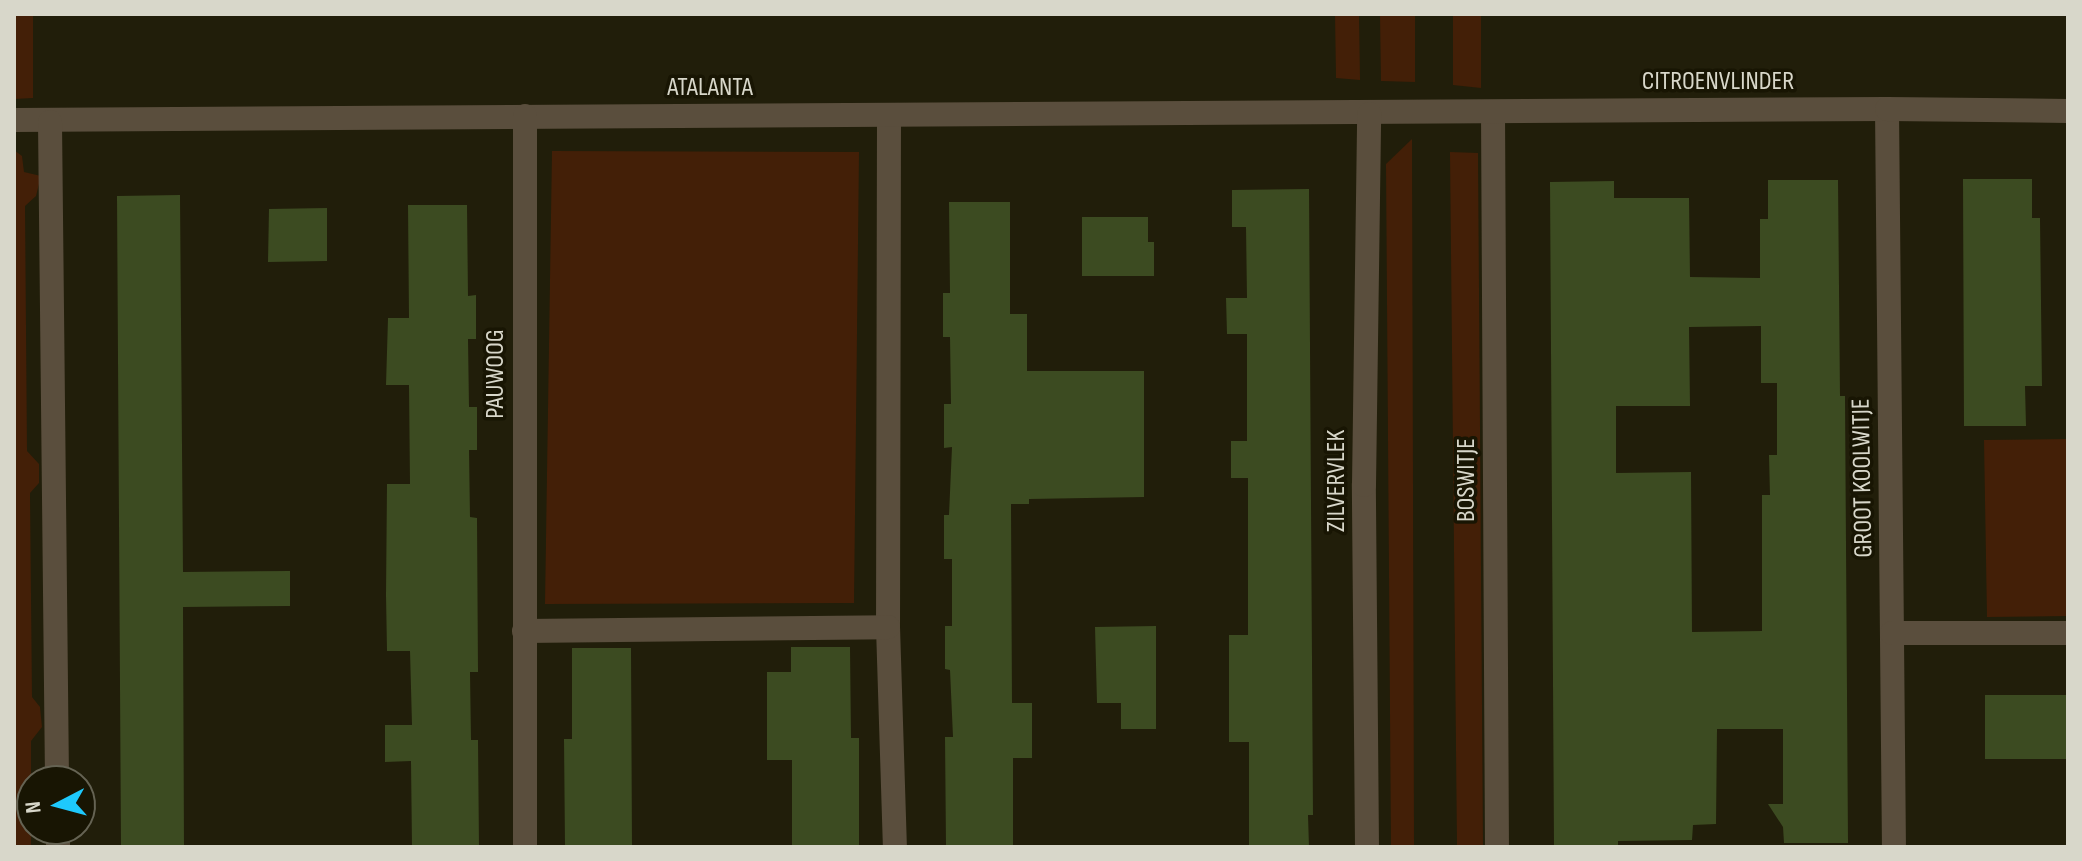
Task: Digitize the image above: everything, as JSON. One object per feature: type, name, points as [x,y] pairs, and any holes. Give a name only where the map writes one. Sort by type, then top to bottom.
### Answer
[{"type":"street","name":"CITROENVLINDER","points":[[1369,114],[1887,109],[2068,111]]},
{"type":"street","name":"GROOT KOOLWITJE","points":[[1887,109],[1894,847]]},
{"type":"street","name":"BOSWITJE","points":[[1493,112],[1497,847]]},
{"type":"street","name":"ATALANTA","points":[[14,120],[1369,114]]},
{"type":"street","name":"ZILVERVLEK","points":[[1367,847],[1364,485],[1369,114]]},
{"type":"street","name":"PAUWOOG","points":[[525,116],[525,846]]},
{"type":"street","points":[[889,116],[888,627],[895,842]]},
{"type":"street","points":[[50,122],[57,765]]},
{"type":"street","points":[[524,631],[888,627]]},
{"type":"street","points":[[1892,633],[2068,633]]},
{"type":"shaded area","points":[[14,14],[33,14],[33,98],[14,99]]},
{"type":"shaded area","points":[[1335,14],[1359,14],[1360,80],[1336,78]]},
{"type":"shaded area","points":[[1380,14],[1415,14],[1415,82],[1381,81]]},
{"type":"shaded area","points":[[1453,14],[1481,14],[1481,88],[1453,85]]},
{"type":"shaded area","points":[[1412,139],[1414,847],[1391,847],[1386,164]]},
{"type":"shaded area","points":[[14,150],[22,156],[24,172],[41,176],[36,196],[25,206],[27,451],[39,464],[39,483],[30,493],[32,697],[40,707],[42,727],[31,741],[31,765],[16,765],[16,845],[31,847],[14,847]]},
{"type":"shaded area","points":[[552,151],[859,152],[854,603],[545,604]]},
{"type":"shaded area","points":[[1450,152],[1478,153],[1483,847],[1457,847]]},
{"type":"shaded area","points":[[2068,439],[2068,616],[1987,617],[1984,440]]},
{"type":"building","points":[[1963,179],[2032,179],[2032,218],[2040,218],[2042,386],[2025,386],[2026,426],[1964,426]]},
{"type":"building","points":[[1768,180],[1838,180],[1840,396],[1845,396],[1848,843],[1784,843],[1783,827],[1768,804],[1783,804],[1783,729],[1717,729],[1716,824],[1693,825],[1692,840],[1618,841],[1618,847],[1554,847],[1550,182],[1614,181],[1614,198],[1689,198],[1690,277],[1760,278],[1760,219],[1768,219]],"holes":[[[1761,326],[1761,383],[1777,383],[1777,455],[1769,455],[1770,495],[1762,495],[1762,631],[1692,632],[1691,472],[1616,473],[1616,406],[1690,406],[1689,327]]]},
{"type":"building","points":[[1309,189],[1313,815],[1308,815],[1309,847],[1249,847],[1249,742],[1229,742],[1229,635],[1248,635],[1248,478],[1231,478],[1231,441],[1247,441],[1247,334],[1227,334],[1226,298],[1247,298],[1246,227],[1232,227],[1232,190]]},
{"type":"building","points":[[180,195],[183,572],[290,571],[290,606],[183,607],[184,847],[121,847],[117,196]]},
{"type":"building","points":[[949,202],[1010,202],[1010,314],[1027,314],[1027,371],[1144,371],[1144,497],[1029,499],[1029,504],[1011,504],[1012,703],[1032,703],[1032,758],[1013,758],[1013,847],[946,847],[945,737],[953,737],[950,670],[945,669],[945,626],[952,626],[952,559],[944,559],[944,515],[949,515],[952,447],[944,448],[944,404],[951,404],[950,337],[943,337],[943,293],[950,293]]},
{"type":"building","points":[[408,205],[467,205],[468,296],[476,295],[476,339],[468,339],[469,407],[477,407],[477,450],[469,450],[470,517],[477,518],[478,672],[470,672],[471,740],[478,740],[479,847],[412,847],[411,761],[385,762],[385,725],[412,725],[410,651],[387,651],[386,595],[387,484],[410,484],[409,385],[386,385],[388,318],[409,318]]},
{"type":"building","points":[[327,208],[327,261],[268,262],[269,209]]},
{"type":"building","points":[[1082,217],[1148,217],[1148,242],[1154,242],[1154,276],[1082,276]]},
{"type":"building","points":[[1156,626],[1156,729],[1121,729],[1121,703],[1097,703],[1095,627]]},
{"type":"building","points":[[791,647],[850,647],[851,738],[859,738],[859,847],[792,847],[792,760],[767,760],[767,672],[791,672]]},
{"type":"building","points":[[572,648],[631,648],[632,847],[565,847],[564,739],[572,739]]},
{"type":"building","points":[[1985,695],[2068,695],[2068,759],[1985,759]]}]
